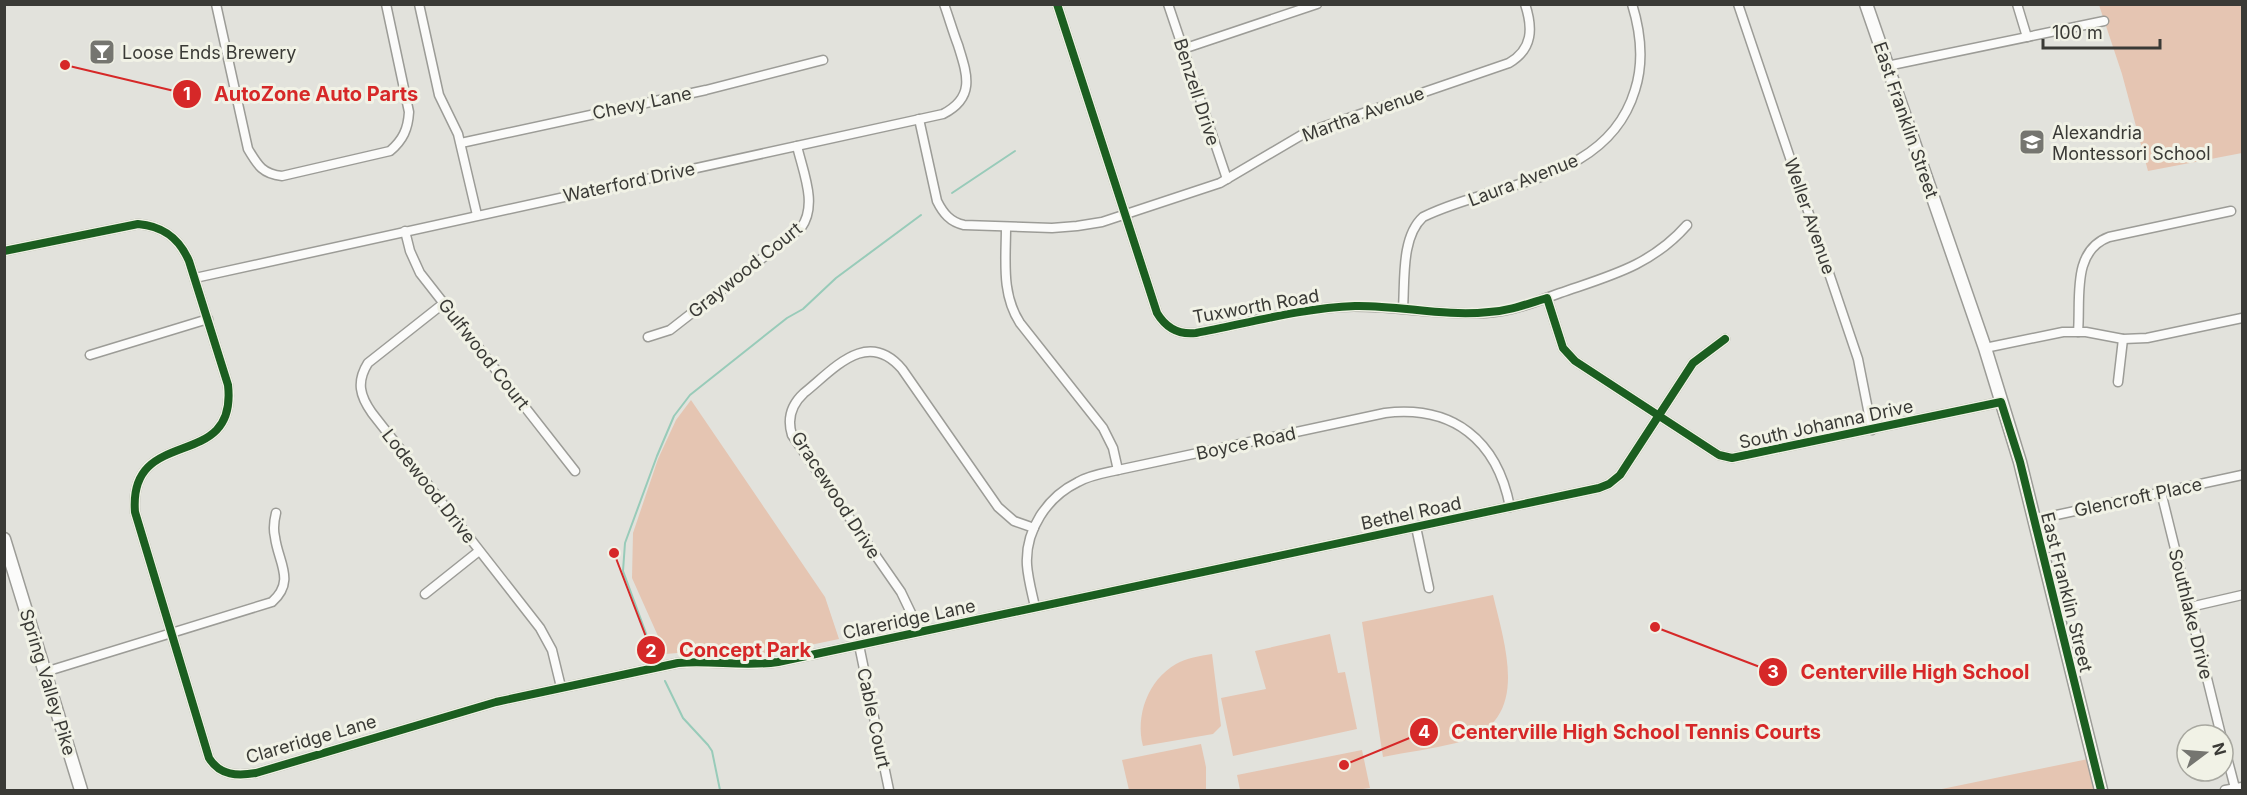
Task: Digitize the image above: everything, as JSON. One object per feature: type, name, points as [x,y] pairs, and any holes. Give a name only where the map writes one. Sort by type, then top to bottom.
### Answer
[{"type":"street","points":[[216,4],[248,149],[256,163],[269,174],[282,176],[390,151],[400,143],[408,126],[410,112],[386,4]]},
{"type":"street","points":[[419,4],[439,95],[461,143],[477,215]]},
{"type":"street","name":"Waterford Drive","points":[[195,278],[943,114],[951,110],[962,99],[967,85],[965,68],[944,4]]},
{"type":"street","name":"Tuxworth Road","points":[[1056,4],[1158,313],[1167,326],[1181,333],[1196,333],[1319,309],[1358,306],[1486,313],[1518,307],[1637,265],[1670,242],[1686,225]]},
{"type":"street","name":"Benzell Drive","points":[[1168,4],[1227,179]]},
{"type":"street","points":[[1183,49],[1317,4]]},
{"type":"street","name":"Martha Avenue","points":[[919,119],[937,201],[946,216],[964,225],[1077,226],[1102,222],[1227,179],[1305,133],[1338,120],[1505,65],[1524,52],[1530,36],[1530,20],[1525,4]]},
{"type":"street","name":"Laura Avenue","points":[[1403,308],[1409,237],[1417,223],[1424,217],[1563,169],[1598,147],[1619,124],[1633,97],[1640,71],[1640,40],[1632,4]]},
{"type":"street","name":"Weller Avenue","points":[[1738,4],[1858,359],[1872,430]]},
{"type":"street","name":"East Franklin Street","points":[[1866,4],[1985,348],[2020,462],[2101,790]]},
{"type":"street","points":[[2017,4],[2027,37]]},
{"type":"street","points":[[1887,66],[2104,21]]},
{"type":"street","name":"Chevy Lane","points":[[461,143],[706,90],[823,60]]},
{"type":"street","name":"Graywood Court","points":[[648,337],[670,330],[801,228],[808,216],[809,200],[797,146]]},
{"type":"street","points":[[2078,332],[2082,267],[2087,253],[2097,243],[2109,237],[2231,211]]},
{"type":"street","name":"Clareridge Lane","points":[[4,251],[128,225],[149,225],[166,232],[181,245],[189,261],[228,385],[226,414],[217,430],[210,436],[153,461],[141,475],[135,492],[135,512],[209,758],[219,770],[236,774],[256,773],[437,718],[561,687],[678,663],[702,661],[760,665],[1035,607]]},
{"type":"street","points":[[1006,226],[1006,283],[1010,305],[1020,322],[1103,428],[1113,448],[1119,470]]},
{"type":"street","name":"Gulfwood Court","points":[[405,231],[414,262],[575,471]]},
{"type":"street","name":"South Johanna Drive","points":[[1547,298],[1560,341],[1569,357],[1719,455],[1732,459],[2001,402]]},
{"type":"street","name":"Lodewood Drive","points":[[444,303],[368,363],[361,377],[362,396],[372,413],[547,639],[556,662],[561,687]]},
{"type":"street","points":[[1985,348],[2063,332],[2123,339],[2159,336],[2242,318]]},
{"type":"street","points":[[90,355],[208,319]]},
{"type":"street","name":"Bethel Road","points":[[1035,607],[1609,484],[1620,475],[1693,363],[1725,339]]},
{"type":"street","points":[[2118,382],[2123,339]]},
{"type":"street","name":"Gracewood Drive","points":[[916,632],[912,615],[901,592],[792,435],[790,414],[804,393],[856,354],[870,351],[886,354],[902,369],[998,507],[1014,520],[1034,528]]},
{"type":"street","name":"Boyce Road","points":[[1035,607],[1027,566],[1029,544],[1034,528],[1048,504],[1065,489],[1089,477],[1385,413],[1411,411],[1434,416],[1453,423],[1478,440],[1499,468],[1510,507]]},
{"type":"street","name":"Glencroft Place","points":[[2033,519],[2242,474]]},
{"type":"street","name":"Southlake Drive","points":[[2161,492],[2218,723]]},
{"type":"street","points":[[45,672],[264,606],[280,595],[284,570],[275,538],[276,513]]},
{"type":"street","points":[[1416,527],[1429,588]]},
{"type":"street","name":"Spring Valley Pike","points":[[4,539],[81,790]]},
{"type":"street","points":[[425,594],[479,551]]},
{"type":"street","points":[[2190,608],[2242,595]]},
{"type":"street","name":"Cable Court","points":[[859,645],[889,790]]},
{"type":"street","points":[[2225,790],[2239,788]]},
{"type":"shaded area","points":[[2099,5],[2242,5],[2242,153],[2148,171],[2122,74]]},
{"type":"shaded area","points":[[691,400],[825,597],[839,639],[772,653],[666,654],[632,578],[633,533],[658,459],[676,420]]},
{"type":"shaded area","points":[[1493,595],[1507,661],[1508,683],[1505,702],[1496,720],[1480,733],[1456,743],[1383,757],[1362,622]]},
{"type":"shaded area","points":[[1330,634],[1338,673],[1345,672],[1357,729],[1233,756],[1221,698],[1266,689],[1255,651]]},
{"type":"shaded area","points":[[1212,654],[1221,726],[1213,734],[1143,746],[1141,723],[1143,711],[1151,689],[1158,679],[1180,662]]},
{"type":"shaded area","points":[[1201,744],[1206,767],[1206,790],[1129,790],[1122,760]]},
{"type":"shaded area","points":[[1362,750],[1370,788],[1240,790],[1237,775]]},
{"type":"shaded area","points":[[2093,758],[2101,790],[1937,790]]},
{"type":"waterway","points":[[952,193],[1015,151]]},
{"type":"waterway","points":[[654,655],[623,571],[625,543],[674,416],[690,395],[787,318],[803,309],[836,278],[921,215]]},
{"type":"waterway","points":[[665,681],[683,718],[712,751],[720,790]]},
{"type":"cycle path","points":[[1057,4],[1157,313],[1164,323],[1174,329],[1184,333],[1196,333],[1335,307],[1388,307],[1455,313],[1489,312],[1511,309],[1547,298],[1563,348],[1575,361],[1719,455],[1732,458],[2001,402],[2020,462],[2101,790]]},
{"type":"cycle path","points":[[4,251],[138,224],[155,227],[169,235],[180,246],[189,261],[228,385],[227,412],[217,430],[201,441],[164,456],[148,467],[137,485],[135,512],[209,758],[218,768],[236,774],[256,773],[496,702],[678,663],[778,662],[1599,488],[1609,484],[1620,475],[1693,363],[1725,339]]},
{"type":"place","name":"Loose Ends Brewery","points":[[102,52]]},
{"type":"place","name":"AutoZone Auto Parts","points":[[65,65]]},
{"type":"place","name":"Alexandria Montessori School","points":[[2032,142]]},
{"type":"place","name":"Concept Park","points":[[614,553]]},
{"type":"place","name":"Centerville High School","points":[[1655,627]]},
{"type":"place","name":"Centerville High School Tennis Courts","points":[[1344,765]]}]
